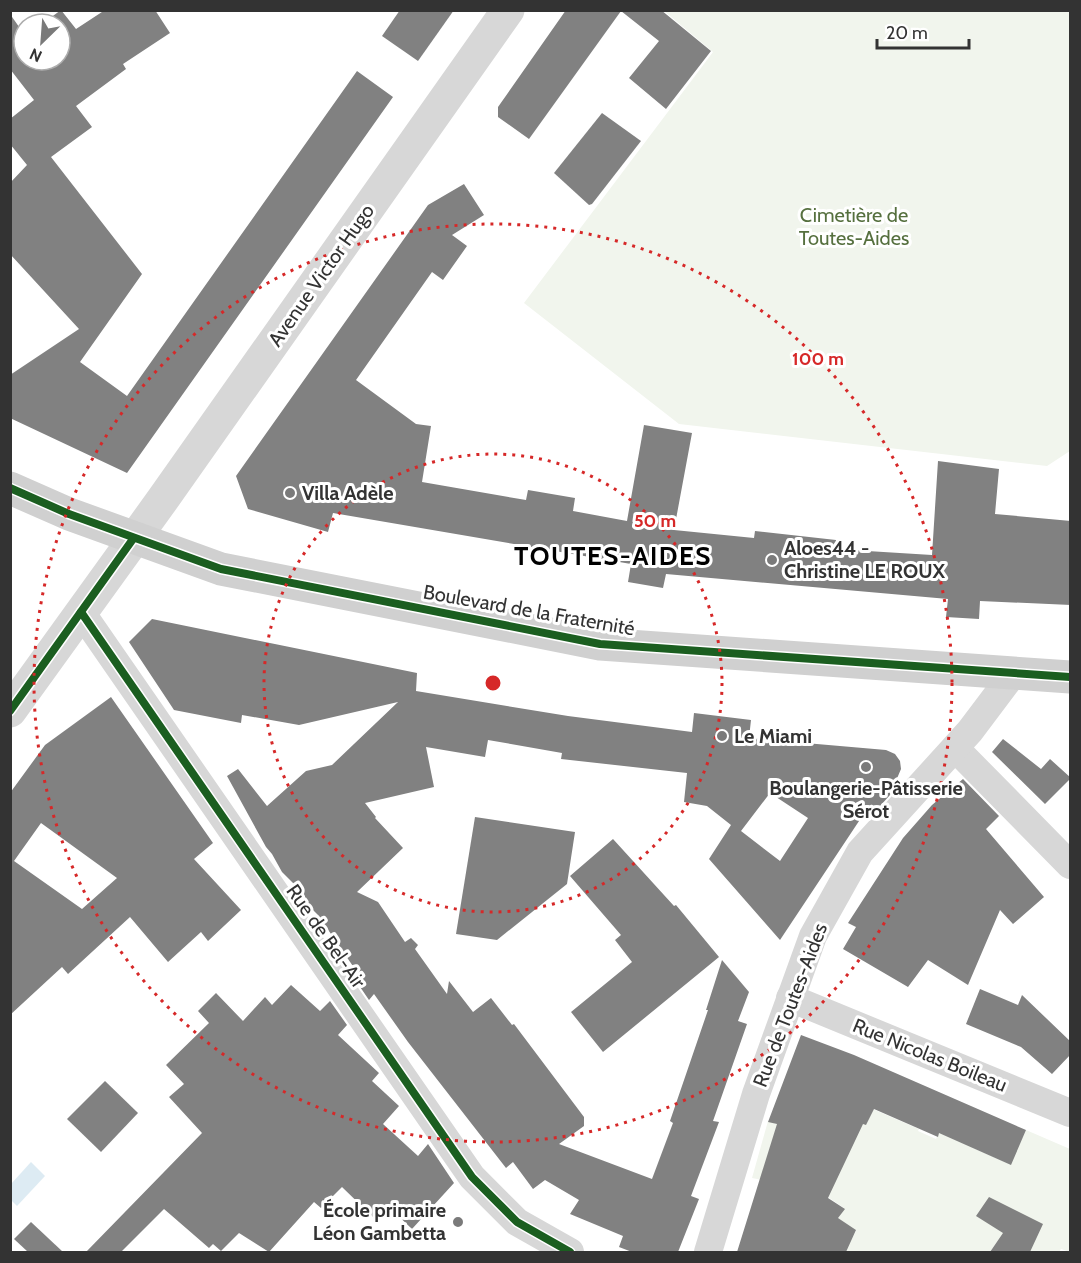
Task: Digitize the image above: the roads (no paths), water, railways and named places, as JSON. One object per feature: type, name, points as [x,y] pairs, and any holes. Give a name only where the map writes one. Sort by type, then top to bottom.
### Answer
[{"type":"main road","name":"Boulevard de la Fraternité","points":[[10,488],[133,539],[221,569],[600,644],[1071,677]]},
{"type":"street","name":"Avenue Victor Hugo","points":[[10,711],[508,10]]},
{"type":"street","name":"Rue de Bel-Air","points":[[81,612],[472,1177],[517,1222],[570,1252]]},
{"type":"street","name":"Rue de Toutes-Aides","points":[[708,1252],[756,1094],[813,936],[860,852],[970,731],[1013,674]]},
{"type":"street","points":[[955,748],[1071,865]]},
{"type":"street","name":"Rue Nicolas Boileau","points":[[790,998],[1071,1113]]},
{"type":"place","name":"Villa Adèle","points":[[290,493]]},
{"type":"place","name":"Aloes44 - Christine LE ROUX","points":[[772,560]]},
{"type":"place","name":"Le Miami","points":[[722,736]]},
{"type":"place","name":"Boulangerie-Pâtisserie Sérot","points":[[866,767]]},
{"type":"place","name":"École primaire Léon Gambetta","points":[[458,1222]]},
{"type":"district","name":"TOUTES-AIDES","points":[[613,556]]},
{"type":"park label","name":"Cimetière de Toutes-Aides","points":[[854,226]]}]
